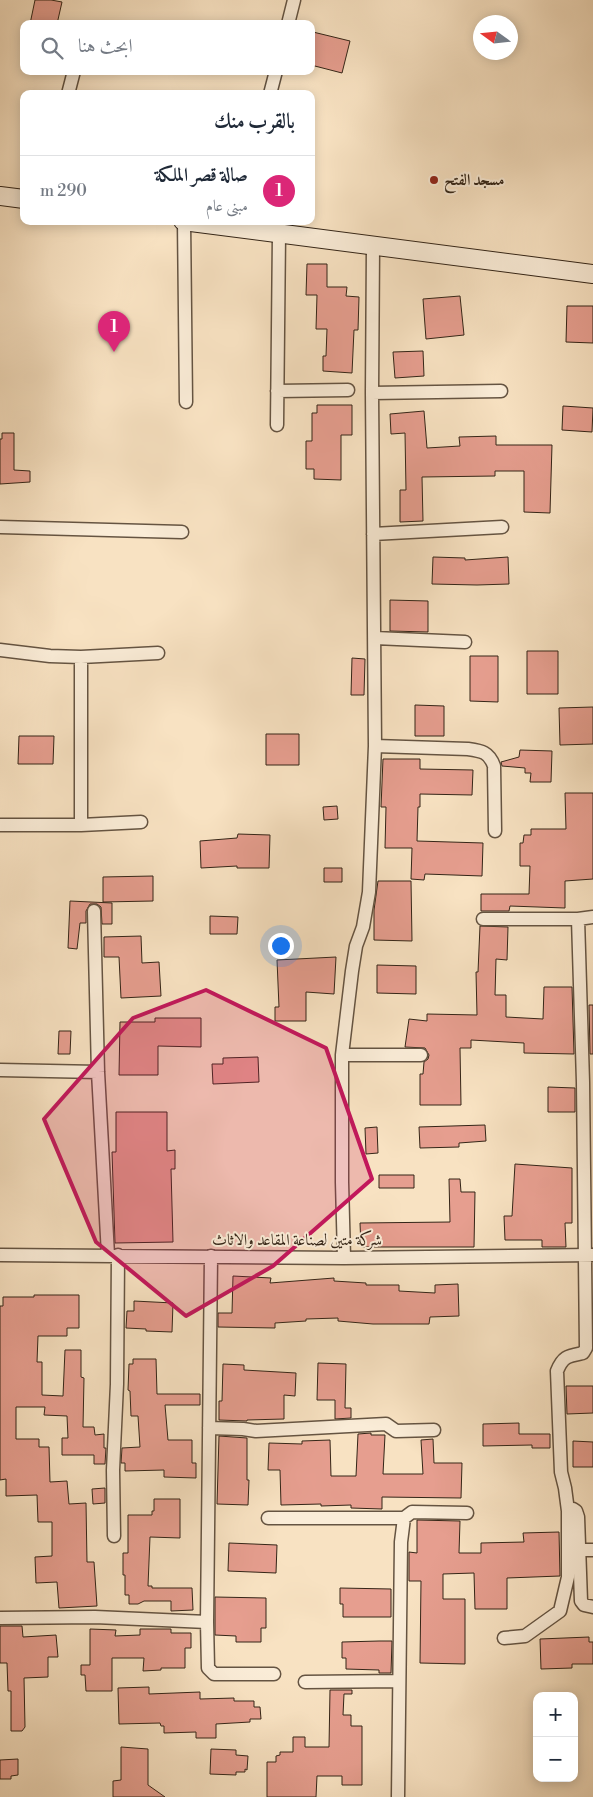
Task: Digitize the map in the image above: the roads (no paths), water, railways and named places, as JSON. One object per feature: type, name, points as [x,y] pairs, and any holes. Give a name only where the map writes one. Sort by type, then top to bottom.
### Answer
[{"type":"main road","points":[[0,196],[20,198]]},
{"type":"main road","points":[[236,225],[279,234],[593,274]]},
{"type":"street","points":[[289,20],[294,0]]},
{"type":"street","points":[[69,90],[73,75]]},
{"type":"street","points":[[271,90],[275,75]]},
{"type":"street","points":[[184,225],[186,402]]},
{"type":"street","points":[[276,425],[279,234]]},
{"type":"street","points":[[344,1258],[342,1055],[356,946],[363,927],[369,892],[375,746],[372,393],[373,246]]},
{"type":"street","points":[[277,391],[348,390]]},
{"type":"street","points":[[372,393],[501,391]]},
{"type":"street","points":[[0,527],[182,532]]},
{"type":"street","points":[[374,534],[502,527]]},
{"type":"street","points":[[375,638],[465,642]]},
{"type":"street","points":[[0,650],[50,656],[81,657],[158,652]]},
{"type":"street","points":[[81,657],[81,825]]},
{"type":"street","points":[[375,746],[468,748],[481,751],[491,758],[494,766],[495,831]]},
{"type":"street","points":[[0,825],[81,825],[141,822]]},
{"type":"street","points":[[94,911],[98,1072],[113,1255],[117,1384],[113,1470],[114,1536]]},
{"type":"street","points":[[483,919],[578,919],[593,917]]},
{"type":"street","points":[[504,1638],[525,1636],[560,1611],[568,1577],[568,1511],[561,1472],[557,1371],[561,1360],[569,1356],[588,1354],[586,1348],[589,1255],[578,919]]},
{"type":"street","points":[[342,1055],[421,1055]]},
{"type":"street","points":[[0,1070],[98,1072]]},
{"type":"street","name":"شركة متين لصناعة المقاعد والاثاث","points":[[0,1255],[344,1258],[589,1255]]},
{"type":"street","points":[[211,1256],[208,1668],[214,1674],[274,1674]]},
{"type":"street","points":[[209,1428],[256,1431],[386,1424],[396,1431],[434,1430]]},
{"type":"street","points":[[568,1511],[573,1509],[578,1517],[581,1601],[584,1605],[593,1607]]},
{"type":"street","points":[[268,1518],[404,1518],[412,1512],[467,1513]]},
{"type":"street","points":[[398,1797],[401,1542],[404,1518]]},
{"type":"street","points":[[579,1550],[593,1550]]},
{"type":"street","points":[[0,1618],[95,1617],[207,1622]]},
{"type":"street","points":[[305,1682],[400,1681]]},
{"type":"place","name":"مسجد الفتح","points":[[434,180]]},
{"type":"place","name":"صالة قصر الملكة","points":[[114,352]]}]
